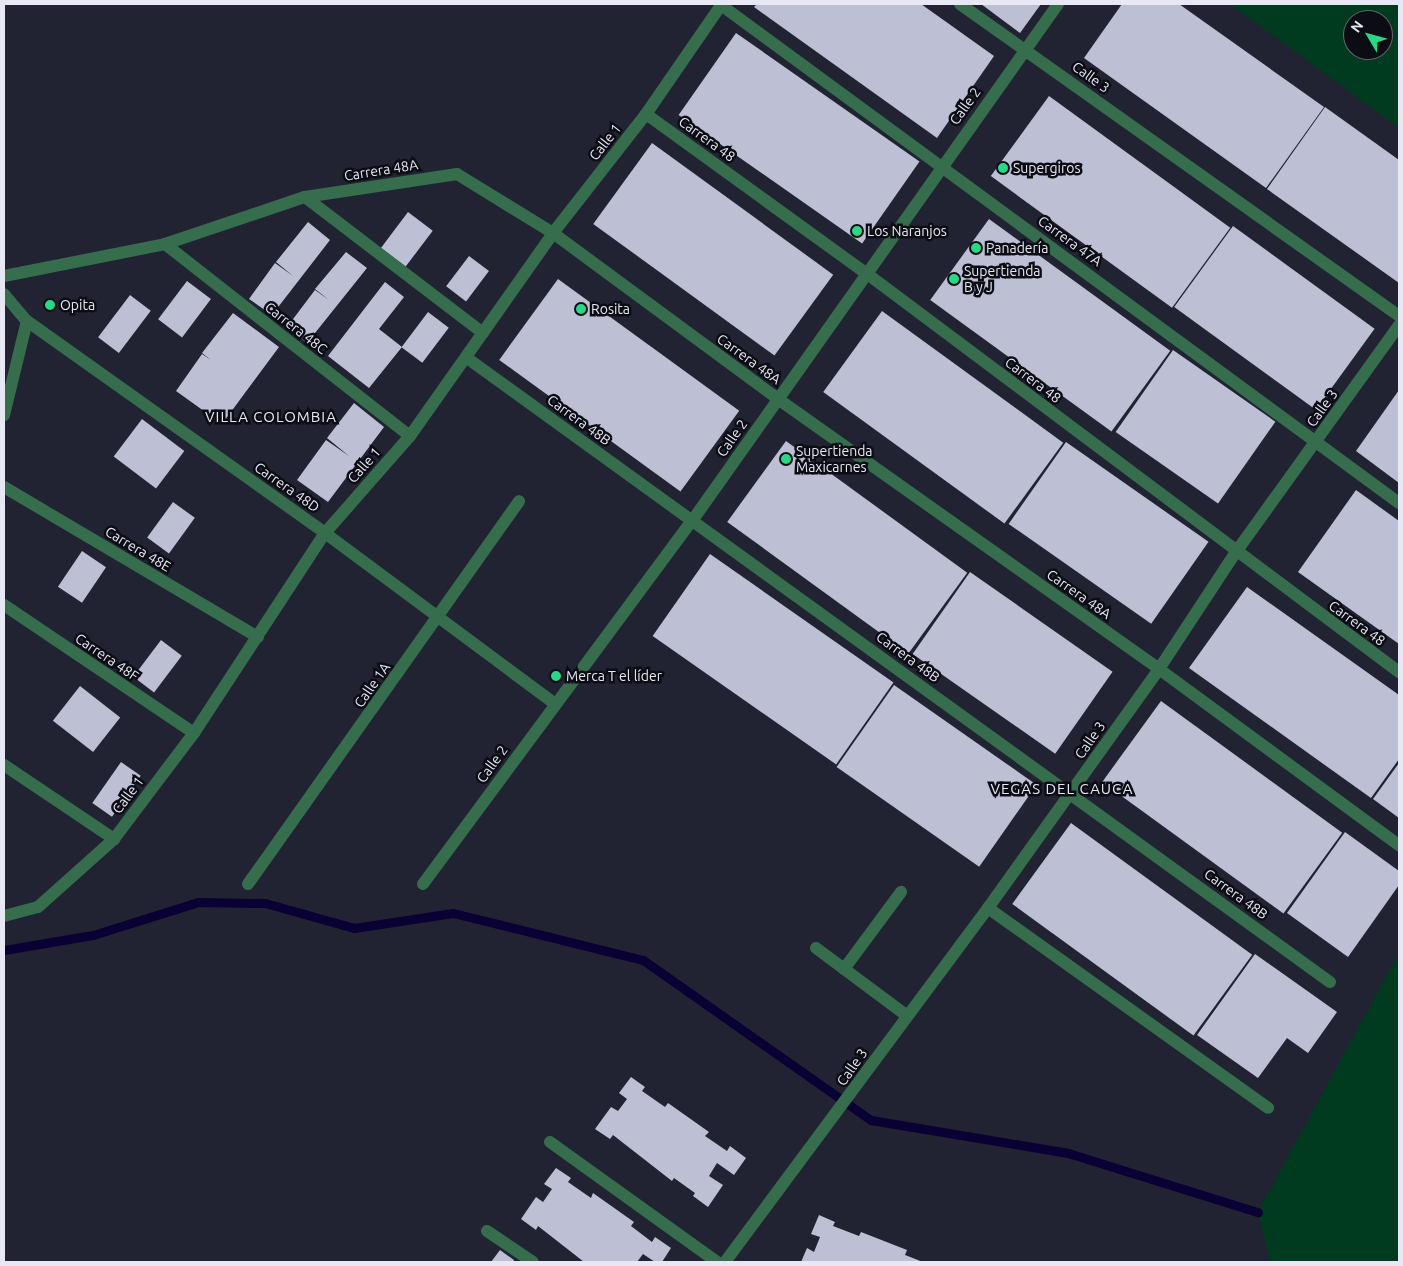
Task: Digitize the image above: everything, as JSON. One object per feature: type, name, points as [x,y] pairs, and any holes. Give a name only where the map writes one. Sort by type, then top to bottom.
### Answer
[{"type":"street","name":"Calle 1","points":[[4,916],[38,907],[114,839],[194,733],[325,532],[410,436],[467,358],[553,233],[646,114],[722,4]]},
{"type":"street","name":"Carrera 47A","points":[[722,4],[1399,503]]},
{"type":"street","name":"Calle 3","points":[[960,4],[1399,316]]},
{"type":"street","name":"Calle 2","points":[[423,884],[692,521],[941,166],[1058,4]]},
{"type":"street","name":"Carrera 48","points":[[646,114],[866,273],[1236,552],[1399,672]]},
{"type":"street","name":"Carrera 48A","points":[[4,276],[165,244],[305,198],[457,174],[553,233],[778,399],[1159,669],[1399,845]]},
{"type":"street","points":[[305,198],[483,333]]},
{"type":"street","name":"Carrera 48C","points":[[165,244],[410,436]]},
{"type":"street","name":"Carrera 48D","points":[[4,294],[27,320],[325,532],[555,704]]},
{"type":"street","points":[[4,415],[27,320]]},
{"type":"street","name":"Calle 3","points":[[725,1262],[860,1082],[906,1015],[988,908],[1159,669],[1236,552],[1317,441],[1395,342],[1399,325]]},
{"type":"street","name":"Carrera 48B","points":[[467,358],[1071,792],[1330,982]]},
{"type":"street","name":"Carrera 48E","points":[[4,487],[258,637]]},
{"type":"street","name":"Calle 1A","points":[[248,884],[519,501]]},
{"type":"street","name":"Carrera 48F","points":[[4,605],[194,733]]},
{"type":"street","points":[[4,765],[114,839]]},
{"type":"street","points":[[844,969],[901,892]]},
{"type":"street","points":[[988,908],[1268,1108]]},
{"type":"street","points":[[816,948],[906,1015]]},
{"type":"street","points":[[550,1142],[717,1262]]},
{"type":"street","points":[[487,1230],[533,1262]]},
{"type":"green space","points":[[1230,4],[1399,4],[1399,128]]},
{"type":"green space","points":[[1399,953],[1399,1262],[1270,1262],[1258,1212]]},
{"type":"building","points":[[757,4],[921,4],[994,56],[937,138],[754,7]]},
{"type":"building","points":[[981,4],[1041,4],[1020,33]]},
{"type":"building","points":[[1122,4],[1179,4],[1324,107],[1266,188],[1084,58]]},
{"type":"building","points":[[736,33],[919,161],[862,243],[679,115]]},
{"type":"building","points":[[1049,96],[1230,228],[1172,308],[991,176]]},
{"type":"building","points":[[1325,107],[1399,160],[1399,283],[1267,189]]},
{"type":"building","points":[[652,143],[833,275],[774,356],[593,224]]},
{"type":"building","points":[[408,212],[433,231],[406,267],[381,248]]},
{"type":"building","points":[[989,219],[1170,351],[1111,432],[930,300]]},
{"type":"building","points":[[308,222],[330,240],[272,315],[249,299],[275,263],[293,276],[276,262]]},
{"type":"building","points":[[1233,226],[1375,329],[1316,410],[1174,307]]},
{"type":"building","points":[[346,252],[367,268],[307,343],[287,327],[315,290],[329,300],[315,289]]},
{"type":"building","points":[[469,256],[489,271],[466,301],[446,286]]},
{"type":"building","points":[[558,279],[739,411],[680,492],[499,360]]},
{"type":"building","points":[[187,281],[211,299],[182,337],[158,319]]},
{"type":"building","points":[[385,282],[404,297],[379,329],[402,347],[369,388],[328,356]]},
{"type":"building","points":[[130,295],[151,311],[119,353],[98,337]]},
{"type":"building","points":[[882,311],[1063,443],[1004,524],[823,392]]},
{"type":"building","points":[[428,312],[449,328],[422,363],[402,347]]},
{"type":"building","points":[[233,313],[279,347],[222,424],[176,391],[202,354],[211,360],[202,353]]},
{"type":"building","points":[[1173,350],[1275,422],[1218,504],[1116,432]]},
{"type":"building","points":[[1399,390],[1399,483],[1356,451]]},
{"type":"building","points":[[354,403],[384,427],[328,502],[297,480],[326,440],[349,456],[327,438]]},
{"type":"building","points":[[142,419],[184,451],[156,488],[114,457]]},
{"type":"building","points":[[786,441],[967,573],[908,654],[727,522]]},
{"type":"building","points":[[1066,442],[1209,542],[1151,624],[1009,524]]},
{"type":"building","points":[[1356,490],[1399,521],[1399,644],[1298,572]]},
{"type":"building","points":[[173,502],[195,518],[169,553],[147,538]]},
{"type":"building","points":[[82,551],[106,567],[82,603],[58,587]]},
{"type":"building","points":[[710,554],[893,682],[836,764],[653,636]]},
{"type":"building","points":[[970,572],[1113,672],[1055,754],[913,654]]},
{"type":"building","points":[[1247,587],[1399,695],[1399,759],[1371,798],[1189,668]]},
{"type":"building","points":[[161,640],[182,656],[154,692],[133,677]]},
{"type":"building","points":[[894,685],[1037,785],[979,867],[837,767]]},
{"type":"building","points":[[80,686],[120,717],[93,752],[53,721]]},
{"type":"building","points":[[1161,701],[1342,833],[1283,914],[1102,782]]},
{"type":"building","points":[[121,762],[141,776],[112,817],[92,803]]},
{"type":"building","points":[[1399,763],[1399,818],[1373,799]]},
{"type":"building","points":[[1071,823],[1252,955],[1193,1036],[1012,904]]},
{"type":"building","points":[[1345,832],[1399,871],[1399,885],[1348,957],[1287,913]]},
{"type":"building","points":[[1255,954],[1337,1012],[1308,1053],[1287,1038],[1258,1078],[1197,1035]]},
{"type":"building","points":[[631,1077],[645,1087],[642,1091],[665,1107],[668,1103],[709,1132],[705,1136],[727,1151],[730,1146],[746,1158],[734,1175],[717,1163],[709,1176],[723,1185],[708,1207],[693,1196],[695,1193],[674,1178],[672,1181],[613,1135],[610,1139],[595,1129],[611,1107],[618,1111],[627,1099],[619,1093]]},
{"type":"building","points":[[556,1168],[571,1178],[568,1182],[591,1198],[593,1193],[634,1222],[631,1226],[652,1242],[655,1237],[671,1248],[662,1262],[655,1262],[643,1254],[637,1262],[584,1262],[538,1226],[536,1230],[521,1219],[536,1197],[543,1202],[552,1189],[544,1184]]},
{"type":"building","points":[[819,1215],[835,1222],[833,1226],[859,1236],[861,1232],[907,1250],[905,1255],[923,1262],[801,1262],[807,1248],[814,1252],[820,1237],[811,1234]]},
{"type":"building","points":[[500,1250],[514,1260],[513,1262],[491,1262]]},
{"type":"waterway","points":[[4,950],[93,935],[198,902],[265,903],[354,928],[453,913],[643,960],[871,1120],[1068,1153],[1258,1212]]},
{"type":"place","name":"Supergiros","points":[[1003,168]]},
{"type":"place","name":"Los Naranjos","points":[[857,231]]},
{"type":"place","name":"Panadería","points":[[976,248]]},
{"type":"place","name":"Supertienda B y J","points":[[954,279]]},
{"type":"place","name":"Opita","points":[[50,305]]},
{"type":"place","name":"Rosita","points":[[581,309]]},
{"type":"place","name":"Supertienda Maxicarnes","points":[[786,459]]},
{"type":"place","name":"Merca T el líder","points":[[556,676]]},
{"type":"district","name":"VILLA COLOMBIA","points":[[271,417]]},
{"type":"district","name":"VEGAS DEL CAUCA","points":[[1062,789]]}]
